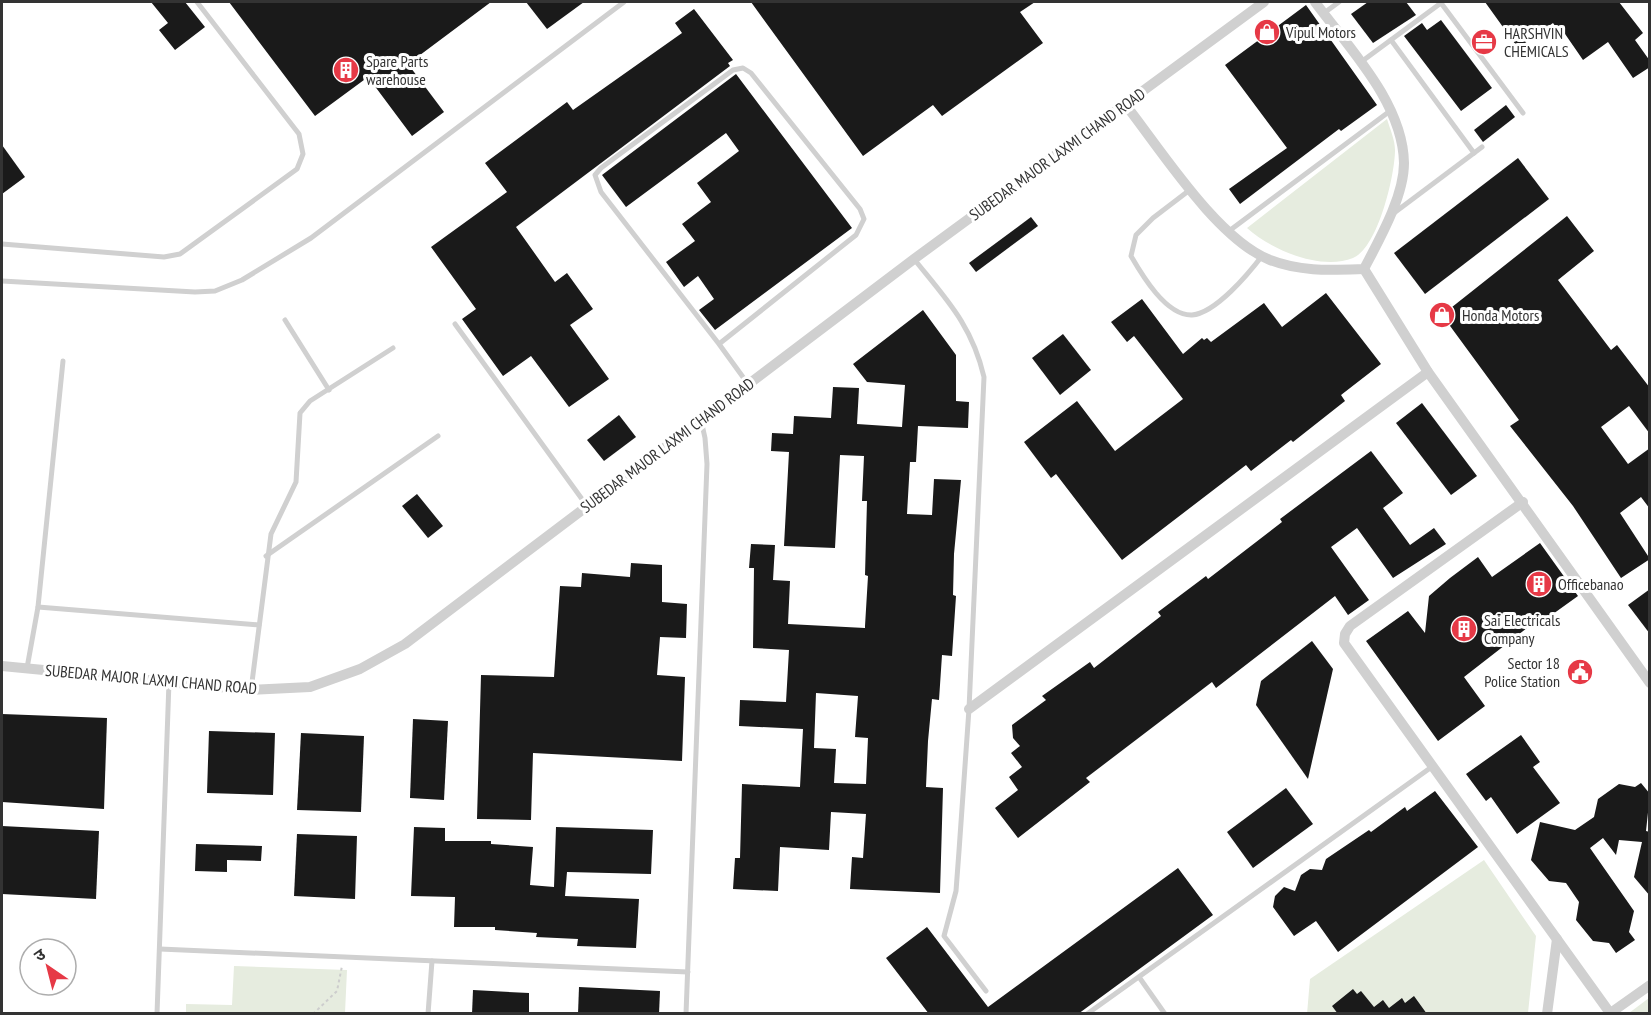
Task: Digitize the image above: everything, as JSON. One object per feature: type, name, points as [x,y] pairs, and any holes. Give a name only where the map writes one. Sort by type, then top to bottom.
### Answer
[{"type":"street","name":"SUBEDAR MAJOR LAXMI CHAND ROAD","points":[[2,666],[251,690],[310,687],[360,669],[405,644],[914,259],[1264,2]]},
{"type":"street","points":[[1315,2],[1360,63],[1391,110],[1399,128],[1404,165],[1392,214],[1364,269]]},
{"type":"street","points":[[1125,104],[1191,189],[1239,243],[1262,256],[1308,270],[1364,269]]},
{"type":"street","points":[[1364,269],[1428,372],[1650,683]]},
{"type":"street","points":[[969,710],[1428,372]]},
{"type":"street","points":[[1523,502],[1350,626],[1345,634],[1344,643],[1609,1013],[1650,985]]},
{"type":"street","points":[[1547,1014],[1557,939]]},
{"type":"lane","points":[[2,244],[164,257],[180,254],[297,169],[303,154],[299,134],[197,2]]},
{"type":"lane","points":[[2,280],[195,292],[215,291],[242,280],[311,238],[624,2]]},
{"type":"lane","points":[[1324,13],[1339,2]]},
{"type":"lane","points":[[1360,63],[1441,3],[1523,113]]},
{"type":"lane","points":[[1391,40],[1474,153]]},
{"type":"lane","points":[[719,344],[856,235],[864,219],[860,209],[759,82],[743,68],[733,70],[601,168],[596,175],[601,192],[748,384]]},
{"type":"lane","points":[[1228,232],[1391,110]]},
{"type":"lane","points":[[1392,214],[1482,147]]},
{"type":"lane","points":[[1191,189],[1153,218],[1136,235],[1131,256],[1145,282],[1163,299],[1177,310],[1192,315],[1205,310],[1247,276],[1262,256]]},
{"type":"lane","points":[[914,259],[964,323],[978,352],[984,377],[969,710],[956,891],[944,936],[986,991]]},
{"type":"lane","points":[[285,320],[329,390]]},
{"type":"lane","points":[[455,324],[587,506]]},
{"type":"lane","points":[[251,690],[266,556],[271,534],[291,497],[296,482],[300,413],[310,401],[393,348]]},
{"type":"lane","points":[[27,668],[38,608],[63,362]]},
{"type":"lane","points":[[686,1014],[707,464],[701,420]]},
{"type":"lane","points":[[266,556],[438,436]]},
{"type":"lane","points":[[38,608],[259,624]]},
{"type":"lane","points":[[158,1014],[169,682]]},
{"type":"lane","points":[[1087,1014],[1433,766]]},
{"type":"lane","points":[[160,949],[688,972]]},
{"type":"lane","points":[[428,1014],[432,961]]},
{"type":"lane","points":[[1139,977],[1165,1014]]},
{"type":"path","points":[[313,1014],[338,991],[342,978],[342,957]]},
{"type":"shaded area","points":[[1387,119],[1395,146],[1392,176],[1377,226],[1362,252],[1353,258],[1340,261],[1312,260],[1283,251],[1247,228]]},
{"type":"shaded area","points":[[1484,860],[1536,936],[1528,1013],[1307,1014],[1310,979]]},
{"type":"shaded area","points":[[234,966],[347,970],[345,1013],[186,1013],[186,1004],[232,1005]]},
{"type":"shaded area","points":[[1649,998],[1649,1013],[1629,1013]]},
{"type":"building","points":[[151,2],[185,2],[205,27],[175,50],[159,30],[168,23]]},
{"type":"building","name":"Spare Parts warehouse","points":[[229,2],[491,2],[408,64],[444,112],[412,136],[368,77],[315,116]]},
{"type":"building","points":[[526,2],[584,2],[547,29]]},
{"type":"building","points":[[751,2],[1035,2],[1020,12],[1043,43],[942,116],[933,105],[863,156]]},
{"type":"building","points":[[1368,2],[1406,2],[1416,15],[1373,43],[1351,14]]},
{"type":"building","points":[[1485,2],[1619,2],[1643,33],[1635,40],[1650,61],[1650,67],[1633,78],[1608,42],[1583,60],[1563,31],[1560,33],[1553,23],[1518,48]]},
{"type":"building","points":[[1306,5],[1377,105],[1341,131],[1339,129],[1240,204],[1229,189],[1287,148],[1225,65]]},
{"type":"building","points":[[694,9],[733,60],[728,63],[730,66],[516,227],[555,282],[567,273],[593,309],[570,325],[609,379],[569,407],[531,356],[503,376],[462,319],[476,309],[431,247],[507,192],[485,163],[567,102],[573,110],[682,33],[675,23]]},
{"type":"building","points":[[1441,20],[1492,88],[1461,111],[1404,36],[1422,23],[1427,30]]},
{"type":"building","points":[[736,74],[852,228],[715,330],[699,310],[714,299],[698,276],[684,287],[666,262],[695,241],[682,224],[711,202],[697,183],[739,151],[726,133],[626,207],[602,175]]},
{"type":"building","points":[[1506,105],[1515,117],[1483,142],[1474,130]]},
{"type":"building","points":[[2,145],[25,177],[2,194]]},
{"type":"building","points":[[1518,158],[1549,199],[1425,294],[1394,253]]},
{"type":"building","points":[[1567,216],[1594,251],[1558,280],[1611,350],[1617,345],[1650,388],[1650,434],[1629,406],[1601,427],[1628,464],[1650,448],[1650,509],[1641,497],[1620,513],[1650,559],[1621,578],[1573,506],[1510,426],[1519,420],[1442,315]]},
{"type":"building","points":[[1031,217],[1038,226],[976,272],[969,263]]},
{"type":"building","points":[[1326,293],[1381,364],[1341,395],[1345,401],[1293,442],[1291,440],[1251,471],[1246,465],[1122,560],[1056,474],[1051,478],[1024,442],[1077,401],[1115,451],[1183,399],[1134,336],[1127,342],[1111,322],[1142,299],[1183,354],[1202,338],[1204,340],[1207,338],[1211,342],[1264,303],[1282,327]]},
{"type":"building","points":[[923,310],[956,355],[956,401],[969,402],[968,428],[918,426],[916,462],[910,462],[907,514],[932,515],[934,479],[961,480],[954,554],[953,595],[956,596],[952,656],[942,655],[939,700],[932,699],[928,741],[926,787],[943,788],[940,893],[850,889],[852,857],[863,858],[866,814],[831,812],[829,850],[780,847],[778,891],[733,889],[735,858],[740,858],[742,784],[800,787],[803,729],[739,726],[740,700],[786,702],[789,650],[753,648],[754,568],[749,568],[751,544],[775,545],[773,580],[790,581],[788,624],[865,628],[868,576],[865,575],[867,501],[862,501],[864,456],[840,455],[835,548],[784,546],[789,452],[771,451],[772,433],[793,434],[794,416],[831,418],[833,387],[859,388],[857,424],[902,427],[905,385],[867,382],[853,364]],"holes":[[[816,693],[858,696],[855,737],[868,738],[866,784],[834,783],[836,749],[814,748]]]},
{"type":"building","points":[[1063,334],[1091,370],[1060,395],[1032,358]]},
{"type":"building","points":[[1422,403],[1477,476],[1451,495],[1396,423]]},
{"type":"building","points":[[619,415],[636,437],[604,461],[587,440]]},
{"type":"building","points":[[1371,451],[1403,493],[1383,508],[1410,545],[1434,528],[1446,544],[1393,578],[1357,528],[1331,547],[1369,600],[1348,615],[1335,596],[1216,688],[1212,682],[1086,778],[1090,782],[1018,838],[995,808],[1018,790],[1009,777],[1022,767],[1011,753],[1020,746],[1013,738],[1012,725],[1046,700],[1042,696],[1090,662],[1094,668],[1161,616],[1158,612],[1206,576],[1208,579],[1282,522],[1280,519]]},
{"type":"building","points":[[417,494],[443,526],[428,538],[402,506]]},
{"type":"building","points":[[1540,543],[1578,596],[1539,624],[1536,621],[1464,677],[1485,706],[1438,741],[1366,641],[1408,611],[1425,633],[1429,596],[1450,578],[1478,557],[1492,577]]},
{"type":"building","points":[[631,563],[662,565],[662,602],[687,604],[686,638],[660,637],[657,675],[685,677],[682,761],[533,753],[531,820],[477,819],[481,675],[554,677],[560,586],[581,587],[582,573],[630,577]]},
{"type":"building","points":[[1650,589],[1650,634],[1628,605]]},
{"type":"building","points":[[1312,641],[1333,669],[1308,779],[1256,705],[1261,681]]},
{"type":"building","points":[[2,714],[107,718],[104,809],[2,802]]},
{"type":"building","points":[[413,719],[448,721],[444,800],[410,798]]},
{"type":"building","points":[[209,731],[275,733],[273,795],[207,793]]},
{"type":"building","points":[[301,733],[364,736],[361,812],[297,810]]},
{"type":"building","points":[[1521,735],[1540,762],[1533,767],[1560,803],[1517,834],[1491,797],[1486,801],[1466,774]]},
{"type":"building","points":[[1641,783],[1650,794],[1646,831],[1650,832],[1650,896],[1634,877],[1642,842],[1619,840],[1616,855],[1603,838],[1590,848],[1634,911],[1629,932],[1635,940],[1616,953],[1609,943],[1593,941],[1576,920],[1579,902],[1566,883],[1549,881],[1531,860],[1540,822],[1575,830],[1594,817],[1598,799],[1619,784],[1635,787]]},
{"type":"building","points":[[1286,788],[1313,824],[1253,868],[1227,832]]},
{"type":"building","points":[[1435,791],[1478,847],[1338,952],[1316,921],[1294,936],[1273,907],[1275,896],[1284,887],[1295,891],[1301,875],[1310,869],[1322,870],[1326,859],[1369,830],[1371,832],[1405,807],[1407,811]]},
{"type":"building","points":[[2,826],[99,831],[96,899],[2,894]]},
{"type":"building","points":[[414,827],[445,828],[445,841],[491,841],[491,844],[533,847],[530,885],[554,887],[556,827],[653,830],[651,874],[567,872],[565,896],[639,899],[636,948],[577,946],[578,939],[536,937],[537,933],[495,930],[495,927],[454,927],[455,897],[411,896]]},
{"type":"building","points":[[297,834],[357,836],[355,899],[294,896]]},
{"type":"building","points":[[196,844],[262,846],[261,861],[227,860],[227,872],[195,871]]},
{"type":"building","points":[[1178,868],[1213,915],[1078,1014],[929,1014],[886,958],[927,927],[988,1007]]},
{"type":"building","points":[[579,987],[660,991],[659,1014],[578,1014]]},
{"type":"building","points":[[1353,989],[1357,994],[1361,991],[1374,1007],[1383,1000],[1389,1008],[1402,998],[1405,1003],[1414,996],[1427,1014],[1338,1014],[1332,1006]]},
{"type":"building","points":[[473,990],[529,993],[529,1014],[472,1014]]},
{"type":"place","name":"Vipul Motors","points":[[1267,32]]},
{"type":"place","name":"HARSHVIN CHEMICALS","points":[[1484,42]]},
{"type":"place","name":"Spare Parts warehouse","points":[[346,70]]},
{"type":"place","name":"Honda Motors","points":[[1442,315]]},
{"type":"place","name":"Officebanao","points":[[1539,584]]},
{"type":"place","name":"Sai Electricals Company","points":[[1464,629]]},
{"type":"place","name":"Sector 18 Police Station","points":[[1580,672]]}]
